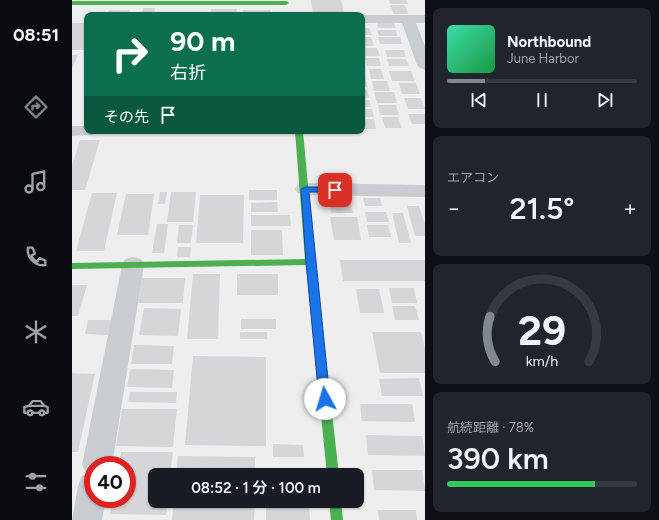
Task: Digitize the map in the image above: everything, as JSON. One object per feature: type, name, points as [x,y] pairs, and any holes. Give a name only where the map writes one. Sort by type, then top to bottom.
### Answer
[{"type":"street","points":[[72,3],[285,1],[287,12]]},
{"type":"street","points":[[365,19],[425,19]]},
{"type":"street","points":[[407,19],[425,65]]},
{"type":"street","points":[[72,131],[84,131]]},
{"type":"street","points":[[299,134],[310,262],[332,468]]},
{"type":"street","points":[[305,189],[425,191]]},
{"type":"street","points":[[72,266],[310,262]]},
{"type":"street","points":[[99,456],[133,265]]},
{"type":"street","points":[[87,520],[89,508]]},
{"type":"street","points":[[336,508],[337,520]]},
{"type":"building","points":[[311,0],[341,0],[344,12],[313,12]]},
{"type":"building","points":[[389,0],[406,0],[408,4],[390,4]]},
{"type":"building","points":[[390,5],[405,5],[408,14],[394,14]]},
{"type":"building","points":[[143,8],[155,8],[154,12],[142,12]]},
{"type":"building","points":[[211,9],[237,9],[236,12],[210,12]]},
{"type":"building","points":[[109,10],[129,10],[128,12],[108,12]]},
{"type":"building","points":[[243,10],[271,10],[271,12],[243,12]]},
{"type":"building","points":[[72,23],[84,23],[84,50],[72,50]]},
{"type":"building","points":[[377,23],[394,23],[396,28],[378,28]]},
{"type":"building","points":[[365,28],[369,28],[372,35],[365,35]]},
{"type":"building","points":[[377,30],[396,30],[397,36],[379,36]]},
{"type":"building","points":[[365,37],[371,37],[374,46],[365,46]]},
{"type":"building","points":[[378,37],[400,37],[402,44],[380,44]]},
{"type":"building","points":[[365,48],[377,48],[380,56],[365,56]]},
{"type":"building","points":[[385,50],[404,50],[406,57],[387,57]]},
{"type":"building","points":[[72,55],[78,55],[72,69]]},
{"type":"building","points":[[365,58],[379,58],[381,66],[367,66]]},
{"type":"building","points":[[387,59],[406,59],[409,66],[389,66]]},
{"type":"building","points":[[369,69],[381,69],[384,79],[371,79]]},
{"type":"building","points":[[389,71],[411,71],[415,81],[392,81]]},
{"type":"building","points":[[365,76],[367,87],[365,87]]},
{"type":"building","points":[[372,81],[387,81],[390,91],[374,91]]},
{"type":"building","points":[[399,83],[416,83],[420,94],[402,94]]},
{"type":"building","points":[[365,90],[367,90],[369,98],[365,98]]},
{"type":"building","points":[[374,92],[394,92],[397,103],[377,103]]},
{"type":"building","points":[[404,98],[421,98],[425,109],[408,109]]},
{"type":"building","points":[[365,100],[369,100],[371,107],[365,107]]},
{"type":"building","points":[[378,105],[396,105],[399,115],[380,115]]},
{"type":"building","points":[[365,109],[372,109],[374,117],[365,117]]},
{"type":"building","points":[[408,114],[425,114],[425,124],[412,124]]},
{"type":"building","points":[[382,117],[398,117],[402,128],[385,128]]},
{"type":"building","points":[[365,119],[374,119],[376,129],[365,129]]},
{"type":"building","points":[[80,140],[100,140],[85,190],[72,190],[72,165]]},
{"type":"building","points":[[249,190],[277,190],[277,200],[249,200]]},
{"type":"building","points":[[160,192],[167,192],[165,204],[158,204]]},
{"type":"building","points":[[171,192],[196,192],[193,222],[167,222]]},
{"type":"building","points":[[92,193],[117,193],[104,251],[76,251]]},
{"type":"building","points":[[126,194],[154,194],[148,235],[117,235]]},
{"type":"building","points":[[200,195],[244,195],[243,243],[196,243]]},
{"type":"building","points":[[363,198],[380,198],[382,206],[365,206]]},
{"type":"building","points":[[329,200],[350,200],[353,213],[331,213]]},
{"type":"building","points":[[277,202],[278,212],[251,212],[251,203]]},
{"type":"building","points":[[407,206],[419,206],[425,225],[425,236],[415,236]]},
{"type":"building","points":[[365,212],[386,212],[389,222],[367,222]]},
{"type":"building","points":[[392,213],[403,213],[411,243],[399,243]]},
{"type":"building","points":[[251,215],[290,215],[291,226],[251,226]]},
{"type":"building","points":[[330,217],[357,217],[361,240],[334,240]]},
{"type":"building","points":[[157,224],[168,224],[164,253],[152,253]]},
{"type":"building","points":[[179,225],[193,225],[191,243],[177,243]]},
{"type":"building","points":[[367,225],[388,225],[391,237],[369,237]]},
{"type":"building","points":[[251,230],[282,230],[283,255],[251,255]]},
{"type":"building","points":[[178,247],[191,247],[190,257],[177,257]]},
{"type":"building","points":[[340,260],[425,260],[425,281],[343,281]]},
{"type":"building","points":[[193,274],[220,274],[218,339],[187,339]]},
{"type":"building","points":[[237,274],[278,274],[278,295],[237,295]]},
{"type":"building","points":[[142,278],[185,278],[183,303],[138,303]]},
{"type":"building","points":[[72,285],[87,285],[78,316],[72,316]]},
{"type":"building","points":[[389,288],[414,288],[417,303],[392,303]]},
{"type":"building","points":[[356,289],[379,289],[384,313],[360,313]]},
{"type":"building","points":[[392,306],[415,306],[419,320],[395,320]]},
{"type":"building","points":[[144,308],[181,309],[178,336],[139,335]]},
{"type":"building","points":[[241,319],[276,319],[276,329],[241,329]]},
{"type":"building","points":[[88,320],[112,320],[109,335],[85,334]]},
{"type":"building","points":[[240,332],[267,332],[267,339],[240,339]]},
{"type":"building","points":[[372,332],[421,332],[425,349],[425,373],[380,373]]},
{"type":"building","points":[[134,345],[174,346],[172,364],[131,364]]},
{"type":"building","points":[[193,356],[266,357],[266,446],[185,445]]},
{"type":"building","points":[[130,369],[174,370],[172,388],[127,387]]},
{"type":"building","points":[[72,373],[95,374],[78,452],[72,452]]},
{"type":"building","points":[[419,378],[423,396],[382,396],[379,379]]},
{"type":"building","points":[[130,392],[177,392],[176,403],[128,402]]},
{"type":"building","points":[[360,404],[412,404],[415,422],[362,421]]},
{"type":"building","points":[[122,409],[177,409],[173,447],[116,446]]},
{"type":"building","points":[[366,435],[422,436],[425,456],[368,455]]},
{"type":"building","points":[[273,444],[303,445],[304,457],[273,457]]},
{"type":"building","points":[[121,452],[173,452],[171,468],[148,468],[148,508],[167,508],[166,515],[110,514],[111,508],[136,508],[136,456],[120,456]]},
{"type":"building","points":[[178,456],[255,457],[255,468],[177,468]]},
{"type":"building","points":[[372,470],[422,470],[425,491],[374,490]]},
{"type":"building","points":[[173,508],[255,508],[254,520],[172,520]]},
{"type":"building","points":[[266,508],[309,508],[310,520],[266,520]]},
{"type":"building","points":[[378,510],[416,510],[417,520],[379,520]]},
{"type":"traffic: fast","points":[[72,3],[286,3]]},
{"type":"traffic: fast","points":[[299,134],[310,262],[332,468]]},
{"type":"traffic: fast","points":[[72,266],[310,262]]},
{"type":"traffic: fast","points":[[336,508],[337,520]]},
{"type":"route","points":[[325,399],[310,262],[305,189],[335,190]]}]
